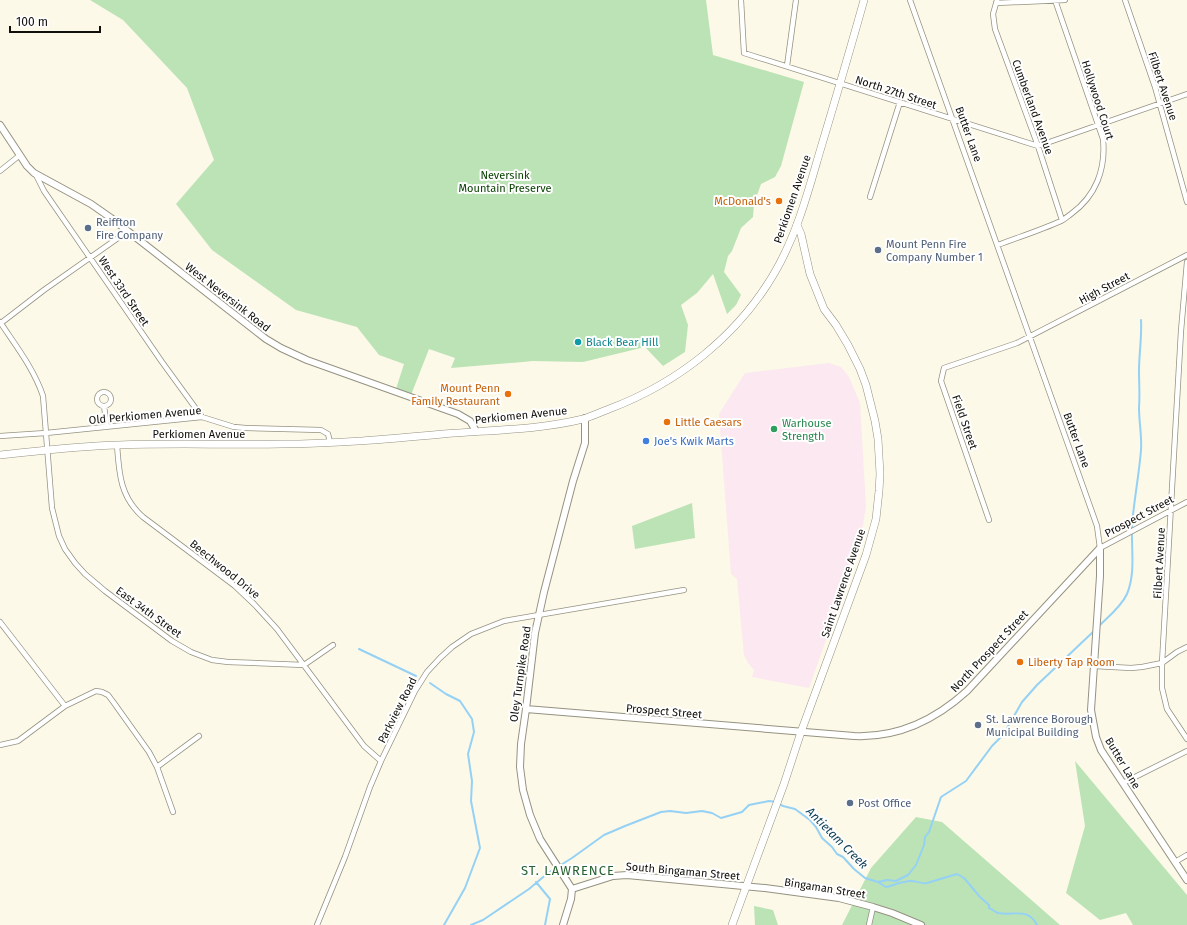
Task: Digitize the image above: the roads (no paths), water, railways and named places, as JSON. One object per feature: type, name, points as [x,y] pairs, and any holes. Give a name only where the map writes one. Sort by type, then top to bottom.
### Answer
[{"type":"main road","name":"Perkiomen Avenue","points":[[0,455],[117,445],[279,444],[330,442],[543,426],[585,418],[656,388],[685,371],[715,346],[742,319],[766,286],[783,257],[797,225],[864,0]]},
{"type":"main road","name":"Saint Lawrence Avenue","points":[[732,925],[869,546],[876,518],[880,491],[877,433],[866,385],[848,345],[836,325],[824,310],[810,274],[801,234],[797,225]]},
{"type":"street","name":"North 27th Street","points":[[741,0],[744,53],[1038,146]]},
{"type":"street","points":[[787,66],[796,0]]},
{"type":"street","name":"Butter Lane","points":[[910,0],[1097,526],[1100,548],[1100,576],[1091,710],[1096,737],[1101,750],[1187,880]]},
{"type":"street","name":"Hollywood Court","points":[[998,245],[1062,220],[1082,205],[1092,192],[1102,167],[1104,152],[1102,139],[1055,0]]},
{"type":"street","points":[[997,1],[1065,0]]},
{"type":"street","name":"Filbert Avenue","points":[[1125,0],[1160,104],[1187,202]]},
{"type":"street","name":"Cumberland Avenue","points":[[997,1],[993,18],[995,29],[1038,146],[1062,220]]},
{"type":"street","points":[[1038,146],[1187,94]]},
{"type":"street","points":[[870,197],[900,102]]},
{"type":"street","name":"West Neversink Road","points":[[0,125],[27,166],[34,173],[91,204],[128,231],[266,339],[307,360],[458,414],[470,421],[476,431]]},
{"type":"street","points":[[0,171],[20,156]]},
{"type":"street","name":"West 33rd Street","points":[[34,173],[44,191],[162,362],[202,417]]},
{"type":"street","points":[[0,323],[128,231]]},
{"type":"street","name":"High Street","points":[[983,355],[1030,337],[1187,255]]},
{"type":"street","name":"Filbert Avenue","points":[[1187,262],[1181,331],[1162,663],[1162,688],[1167,709],[1187,739]]},
{"type":"street","name":"East 34th Street","points":[[0,323],[22,354],[43,396],[52,508],[59,536],[65,549],[75,564],[96,584],[172,641],[198,655],[212,660],[228,662],[304,665]]},
{"type":"street","name":"Field Street","points":[[983,355],[944,368],[941,382],[989,520]]},
{"type":"street","points":[[104,406],[106,427]]},
{"type":"street","name":"Old Perkiomen Avenue","points":[[0,436],[46,433],[202,417],[234,427],[321,430],[328,434],[330,442]]},
{"type":"street","name":"Oley Turnpike Road","points":[[572,889],[546,850],[530,815],[522,790],[520,744],[539,614],[573,480],[585,443],[585,418]]},
{"type":"street","name":"Beechwood Drive","points":[[117,445],[120,478],[127,498],[133,506],[143,517],[234,586],[254,604],[277,629],[364,746],[381,761]]},
{"type":"street","name":"Prospect Street","points":[[1100,548],[1187,502]]},
{"type":"street","name":"North Prospect Street","points":[[801,732],[876,736],[911,728],[939,713],[967,691],[1100,548]]},
{"type":"street","name":"Parkview Road","points":[[317,925],[345,857],[370,786],[381,761],[415,691],[427,672],[452,647],[471,634],[504,621],[684,590]]},
{"type":"street","points":[[0,622],[65,706]]},
{"type":"street","points":[[304,665],[333,646]]},
{"type":"street","points":[[1094,666],[1131,668],[1162,663],[1187,647]]},
{"type":"street","points":[[0,745],[18,741],[65,706],[96,691],[102,692],[108,695],[114,702],[149,752],[157,766],[172,812]]},
{"type":"street","name":"Prospect Street","points":[[526,709],[801,732]]},
{"type":"street","points":[[157,766],[199,736]]},
{"type":"street","points":[[1123,783],[1187,751]]},
{"type":"street","points":[[1175,862],[1187,855]]},
{"type":"street","name":"South Bingaman Street","points":[[572,889],[601,879],[627,875],[746,887]]},
{"type":"street","name":"Bingaman Street","points":[[746,887],[820,895],[852,901],[873,906],[921,925]]},
{"type":"street","points":[[563,925],[571,899],[572,889]]},
{"type":"street","points":[[868,925],[873,906]]},
{"type":"waterway","points":[[1099,626],[1121,603],[1130,586],[1132,569],[1132,525],[1141,445],[1139,408],[1141,320]]},
{"type":"waterway","points":[[878,882],[887,880],[896,881],[908,875],[916,865],[924,845],[925,837],[929,832],[941,797],[966,781],[992,746],[1003,735],[1022,702],[1037,685],[1094,631]]},
{"type":"waterway","points":[[359,649],[416,676]]},
{"type":"waterway","points":[[430,683],[446,694],[460,701],[472,719],[474,732],[468,754],[472,781],[471,801],[480,848],[465,888],[444,925]]},
{"type":"waterway","name":"Antietam Creek","points":[[471,925],[483,920],[529,889],[548,873],[604,835],[625,826],[661,812],[670,811],[686,813],[702,811],[712,813],[721,818],[742,812],[749,805],[769,801],[776,802]]},
{"type":"waterway","name":"Antietam Creek","points":[[779,804],[795,809],[810,820],[822,838],[837,854],[843,857],[865,878],[878,882],[886,887],[908,881],[927,883],[957,874],[964,878],[989,905],[989,908],[998,913],[1025,914],[1033,919],[1037,925]]},
{"type":"waterway","points":[[536,882],[550,899],[545,925]]},
{"type":"place","name":"McDonald's","points":[[779,201]]},
{"type":"place","name":"Reiffton Fire Company","points":[[88,228]]},
{"type":"place","name":"Mount Penn Fire Company Number 1","points":[[878,250]]},
{"type":"place","name":"Black Bear Hill","points":[[578,342]]},
{"type":"place","name":"Mount Penn Family Restaurant","points":[[508,394]]},
{"type":"place","name":"Little Caesars","points":[[667,422]]},
{"type":"place","name":"Warhouse Strength","points":[[774,429]]},
{"type":"place","name":"Joe's Kwik Marts","points":[[646,441]]},
{"type":"place","name":"Liberty Tap Room","points":[[1020,662]]},
{"type":"place","name":"St. Lawrence Borough Municipal Building","points":[[978,725]]},
{"type":"place","name":"Post Office","points":[[850,803]]},
{"type":"district","name":"ST. LAWRENCE","points":[[568,870]]},
{"type":"park label","name":"Neversink Mountain Preserve","points":[[505,181]]}]
